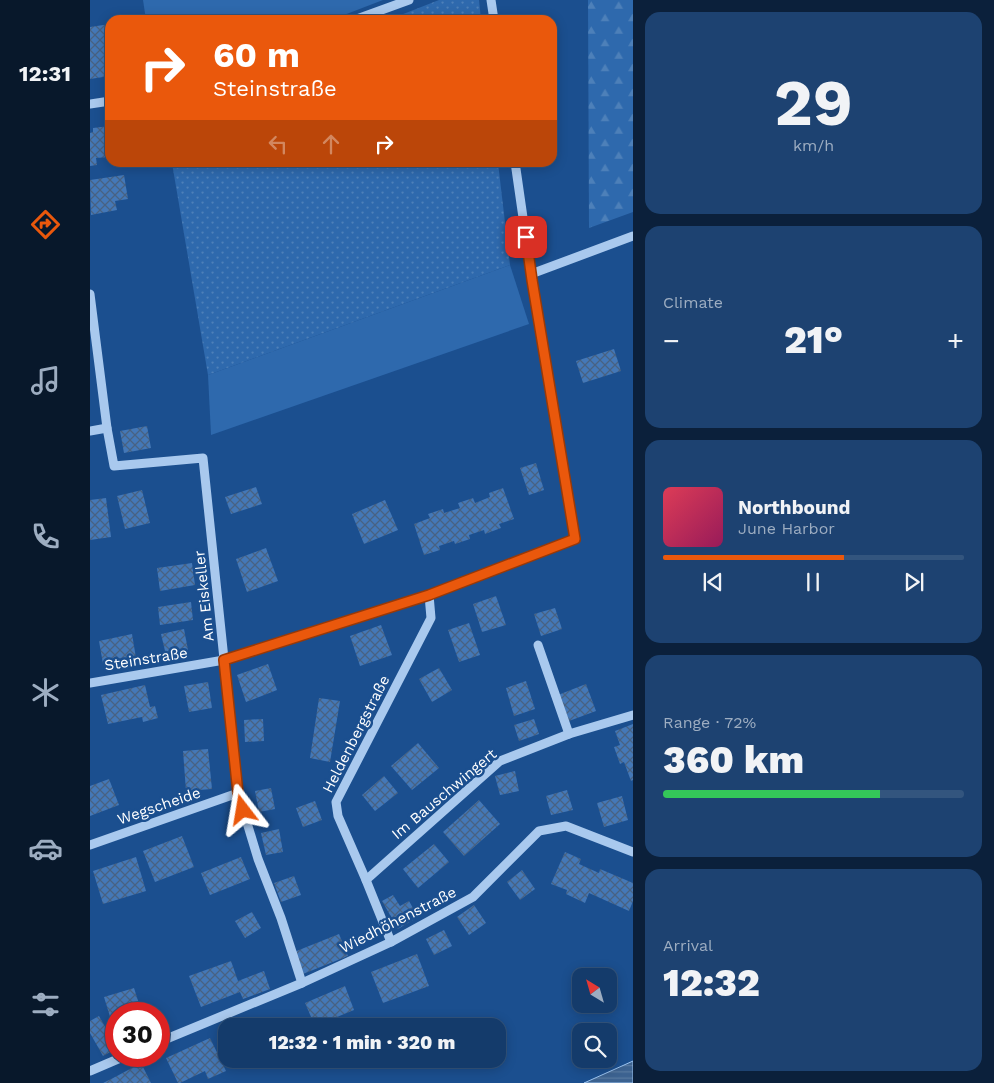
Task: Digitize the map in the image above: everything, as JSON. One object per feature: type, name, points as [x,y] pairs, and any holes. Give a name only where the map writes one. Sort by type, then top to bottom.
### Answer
[{"type":"street","points":[[368,15],[409,0]]},
{"type":"street","points":[[491,0],[493,15]]},
{"type":"street","points":[[90,104],[105,102]]},
{"type":"street","points":[[516,167],[531,274],[633,236]]},
{"type":"street","name":"Steinstraße","points":[[90,683],[224,660],[429,595],[575,539],[531,274]]},
{"type":"street","name":"Am Eiskeller","points":[[90,294],[107,428],[114,466],[203,458],[238,793],[258,859],[302,983]]},
{"type":"street","points":[[90,431],[107,428]]},
{"type":"street","name":"Heldenbergstraße","points":[[391,942],[338,816],[336,802],[431,618],[429,595]]},
{"type":"street","points":[[538,645],[569,734]]},
{"type":"street","name":"Im Bauschwingert","points":[[366,880],[500,761],[569,734],[633,715]]},
{"type":"street","name":"Wegscheide","points":[[90,845],[238,793]]},
{"type":"street","name":"Wiedhöhenstraße","points":[[170,1037],[302,983],[391,942],[473,896],[539,831],[566,826],[633,852]]},
{"type":"street","points":[[90,1071],[105,1065]]},
{"type":"green space","points":[[143,0],[383,0],[344,15],[145,15]]},
{"type":"green space","points":[[439,0],[479,0],[480,15],[401,15]]},
{"type":"green space","points":[[588,0],[633,0],[633,212],[589,228]]},
{"type":"green space","points":[[173,167],[498,167],[510,265],[208,375]]},
{"type":"green space","points":[[510,265],[529,324],[211,435],[208,375]]},
{"type":"shaded area","points":[[633,1061],[633,1083],[584,1083]]},
{"type":"building","points":[[105,25],[105,77],[90,79],[90,27]]},
{"type":"building","points":[[105,127],[105,157],[96,158],[97,165],[90,166],[90,133],[93,132],[93,128]]},
{"type":"building","points":[[124,175],[128,199],[115,201],[117,210],[91,215],[90,180]]},
{"type":"building","points":[[614,349],[621,371],[583,383],[576,361]]},
{"type":"building","points":[[147,426],[151,448],[124,453],[120,431]]},
{"type":"building","points":[[536,463],[544,490],[529,495],[520,468]]},
{"type":"building","points":[[256,487],[262,504],[231,514],[225,497]]},
{"type":"building","points":[[503,488],[514,519],[499,524],[501,528],[485,534],[484,530],[469,535],[470,539],[455,544],[454,541],[439,546],[440,550],[424,555],[414,524],[430,518],[428,514],[443,509],[444,513],[460,508],[458,503],[473,498],[475,503],[490,497],[489,493]]},
{"type":"building","points":[[142,490],[150,523],[125,529],[117,496]]},
{"type":"building","points":[[106,498],[111,537],[90,540],[90,500]]},
{"type":"building","points":[[385,500],[398,530],[364,544],[352,514]]},
{"type":"building","points":[[266,548],[278,581],[247,592],[236,559]]},
{"type":"building","points":[[192,563],[195,585],[160,591],[157,568]]},
{"type":"building","points":[[496,596],[506,625],[482,632],[473,604]]},
{"type":"building","points":[[191,602],[193,620],[160,625],[158,607]]},
{"type":"building","points":[[555,608],[562,629],[541,636],[534,614]]},
{"type":"building","points":[[469,623],[480,655],[459,662],[448,630]]},
{"type":"building","points":[[381,625],[392,655],[360,666],[350,636]]},
{"type":"building","points":[[184,629],[188,650],[166,655],[161,634]]},
{"type":"building","points":[[132,634],[136,658],[103,664],[99,641]]},
{"type":"building","points":[[268,664],[277,690],[246,702],[237,675]]},
{"type":"building","points":[[439,668],[452,690],[432,702],[419,679]]},
{"type":"building","points":[[526,681],[535,709],[514,716],[506,688]]},
{"type":"building","points":[[208,682],[212,708],[189,712],[184,686]]},
{"type":"building","points":[[586,684],[596,711],[569,721],[558,695]]},
{"type":"building","points":[[145,685],[150,707],[155,706],[158,718],[143,722],[142,717],[108,724],[101,695]]},
{"type":"building","points":[[319,698],[340,701],[330,762],[310,758]]},
{"type":"building","points":[[263,719],[264,741],[245,742],[244,720]]},
{"type":"building","points":[[534,719],[539,734],[519,741],[514,725]]},
{"type":"building","points":[[633,724],[633,780],[631,781],[624,762],[620,764],[614,747],[620,745],[615,731]]},
{"type":"building","points":[[418,743],[439,768],[412,790],[391,766]]},
{"type":"building","points":[[208,749],[212,789],[186,791],[183,751]]},
{"type":"building","points":[[515,771],[519,791],[500,795],[495,776]]},
{"type":"building","points":[[384,776],[398,793],[375,811],[362,795]]},
{"type":"building","points":[[109,779],[119,805],[90,816],[90,786]]},
{"type":"building","points":[[271,788],[275,809],[259,812],[255,791]]},
{"type":"building","points":[[567,790],[573,810],[551,815],[546,796]]},
{"type":"building","points":[[622,796],[628,820],[604,827],[597,803]]},
{"type":"building","points":[[479,800],[500,824],[464,856],[443,832]]},
{"type":"building","points":[[315,801],[322,820],[303,827],[296,808]]},
{"type":"building","points":[[279,829],[283,852],[266,855],[261,833]]},
{"type":"building","points":[[182,836],[194,867],[155,882],[143,851]]},
{"type":"building","points":[[434,844],[449,862],[418,888],[403,869]]},
{"type":"building","points":[[565,852],[581,859],[579,864],[599,873],[600,869],[633,883],[633,901],[629,911],[589,893],[585,903],[566,894],[567,890],[551,884]]},
{"type":"building","points":[[136,857],[146,891],[103,904],[93,871]]},
{"type":"building","points":[[241,857],[250,879],[210,895],[201,873]]},
{"type":"building","points":[[522,870],[535,889],[520,900],[507,882]]},
{"type":"building","points":[[294,876],[301,895],[281,902],[274,883]]},
{"type":"building","points":[[393,895],[400,906],[409,901],[418,917],[398,929],[382,901]]},
{"type":"building","points":[[474,905],[486,923],[469,935],[457,917]]},
{"type":"building","points":[[252,912],[261,928],[245,938],[235,921]]},
{"type":"building","points":[[444,930],[452,946],[434,955],[426,939]]},
{"type":"building","points":[[339,934],[348,956],[303,974],[294,952]]},
{"type":"building","points":[[417,954],[429,986],[383,1003],[371,972]]},
{"type":"building","points":[[231,961],[238,981],[264,971],[270,989],[243,999],[240,992],[201,1007],[189,976]]},
{"type":"building","points":[[345,986],[354,1010],[334,1018],[312,1018],[305,1003]]},
{"type":"building","points":[[134,988],[138,1002],[106,1002],[104,997]]},
{"type":"building","points":[[99,1016],[105,1027],[105,1055],[103,1056],[90,1033],[90,1021]]},
{"type":"building","points":[[210,1038],[218,1054],[218,1068],[225,1068],[226,1071],[208,1079],[205,1071],[178,1083],[170,1066],[170,1056]]},
{"type":"building","points":[[134,1067],[143,1067],[151,1083],[103,1083]]},
{"type":"route","points":[[243,810],[238,793],[224,660],[429,595],[575,539],[526,237]]}]
